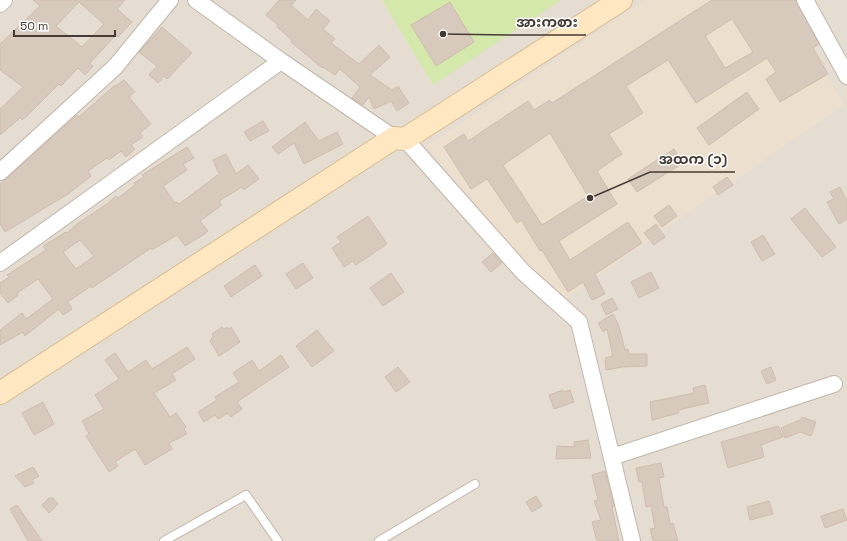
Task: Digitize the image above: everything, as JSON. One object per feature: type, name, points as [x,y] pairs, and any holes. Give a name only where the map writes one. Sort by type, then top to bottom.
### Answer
[{"type":"street","points":[[0,4],[4,0]]},
{"type":"street","points":[[0,172],[115,67],[170,0]]},
{"type":"street","points":[[196,0],[281,61],[400,138],[523,272],[579,322],[632,541]]},
{"type":"street","points":[[0,393],[400,138],[621,0]]},
{"type":"street","points":[[805,0],[847,76]]},
{"type":"street","points":[[0,263],[281,61]]},
{"type":"street","points":[[612,457],[834,384]]},
{"type":"lane","points":[[379,541],[475,484]]},
{"type":"lane","points":[[164,541],[246,495],[278,541]]},
{"type":"shaded area","points":[[0,0],[847,0],[847,541],[0,541]]},
{"type":"shaded area","points":[[645,0],[788,0],[843,105],[566,298],[513,251],[427,146]]},
{"type":"green space","points":[[382,0],[561,0],[433,85]]},
{"type":"building","points":[[33,0],[125,0],[117,9],[132,22],[118,37],[116,35],[90,63],[93,66],[85,75],[78,68],[61,86],[59,84],[29,114],[22,120],[20,118],[0,135],[0,109],[23,87],[0,70],[0,44],[40,6]],"holes":[[[79,2],[104,24],[82,47],[56,26]]]},
{"type":"building","points":[[279,0],[296,0],[291,5],[308,20],[316,9],[330,21],[323,29],[335,39],[331,43],[359,64],[379,45],[390,57],[370,75],[392,90],[398,86],[409,103],[397,111],[391,101],[374,109],[369,97],[363,105],[352,98],[360,87],[340,69],[335,75],[323,67],[322,68],[291,42],[292,40],[266,15]]},
{"type":"building","points":[[712,0],[796,0],[819,44],[813,48],[828,74],[780,102],[766,79],[776,72],[767,58],[696,103],[668,60],[626,86],[643,113],[609,134],[622,154],[597,171],[617,204],[559,241],[570,260],[628,222],[642,243],[595,274],[605,294],[592,300],[583,282],[568,292],[521,220],[517,223],[487,179],[471,189],[444,147],[464,134],[468,141],[528,101],[534,110],[550,100],[552,103]],"holes":[[[732,19],[753,52],[725,68],[705,36]],[[550,133],[588,196],[542,225],[503,165]]]},
{"type":"building","points":[[450,2],[474,42],[436,66],[411,25]]},
{"type":"building","points":[[162,27],[192,53],[167,79],[164,76],[158,83],[149,75],[157,66],[139,52]]},
{"type":"building","points":[[124,80],[135,92],[129,97],[151,124],[140,133],[143,137],[131,145],[135,149],[126,157],[121,151],[109,160],[107,158],[88,171],[91,176],[68,194],[5,232],[0,224],[0,184],[77,115],[79,117],[115,85],[116,86]]},
{"type":"building","points":[[747,92],[759,109],[709,145],[697,128]]},
{"type":"building","points":[[263,121],[269,131],[250,141],[244,132]]},
{"type":"building","points":[[305,122],[319,141],[337,132],[343,144],[304,164],[294,143],[278,154],[272,147]]},
{"type":"building","points":[[187,147],[194,158],[183,164],[187,170],[163,186],[175,203],[177,202],[179,204],[219,174],[213,160],[226,154],[236,174],[248,165],[259,179],[244,190],[242,187],[219,201],[222,205],[200,221],[208,231],[203,235],[185,246],[177,235],[152,250],[151,248],[92,288],[91,286],[68,302],[72,309],[63,315],[59,309],[25,336],[23,332],[0,345],[0,330],[22,313],[26,319],[53,299],[38,279],[17,293],[18,295],[8,303],[0,293],[0,283],[9,277],[7,275],[46,250],[43,246],[66,232],[67,233],[78,223],[107,204],[116,196],[118,198],[135,185],[134,183],[144,177],[142,175]],"holes":[[[80,240],[94,256],[76,269],[63,252]]]},
{"type":"building","points":[[674,149],[683,163],[637,192],[628,179]]},
{"type":"building","points":[[727,177],[733,185],[718,195],[713,187]]},
{"type":"building","points":[[840,187],[847,201],[847,219],[839,224],[827,202],[834,199],[830,192]]},
{"type":"building","points":[[669,205],[677,216],[662,227],[654,216]]},
{"type":"building","points":[[805,208],[836,247],[822,257],[791,219]]},
{"type":"building","points":[[368,216],[387,244],[356,265],[353,261],[344,267],[332,248],[341,242],[337,237]]},
{"type":"building","points":[[656,224],[665,237],[654,245],[644,233]]},
{"type":"building","points":[[763,235],[775,254],[762,261],[751,242]]},
{"type":"building","points":[[493,253],[502,263],[491,272],[482,262]]},
{"type":"building","points":[[303,263],[313,278],[296,289],[286,274]]},
{"type":"building","points":[[255,265],[262,276],[231,297],[224,286]]},
{"type":"building","points":[[651,272],[659,288],[639,298],[631,282]]},
{"type":"building","points":[[391,273],[404,292],[383,306],[370,288]]},
{"type":"building","points":[[612,298],[618,309],[606,315],[601,304]]},
{"type":"building","points":[[613,314],[619,326],[625,350],[628,349],[629,354],[647,354],[647,366],[622,367],[606,370],[605,358],[613,356],[607,329],[603,332],[598,323]]},
{"type":"building","points":[[222,327],[224,329],[227,327],[229,329],[231,327],[240,342],[219,356],[210,341],[213,336],[212,334]]},
{"type":"building","points":[[317,330],[334,351],[312,367],[296,346]]},
{"type":"building","points":[[187,347],[195,359],[172,374],[176,380],[154,393],[170,417],[176,413],[186,427],[184,429],[187,434],[169,443],[172,449],[145,465],[135,449],[115,462],[118,466],[109,472],[86,436],[89,434],[82,421],[104,409],[95,395],[119,379],[105,360],[115,353],[128,372],[146,360],[152,369]]},
{"type":"building","points":[[281,355],[289,367],[237,402],[242,409],[231,417],[228,413],[218,419],[215,415],[204,422],[198,412],[217,400],[215,397],[239,382],[233,373],[252,360],[259,371]]},
{"type":"building","points":[[398,367],[410,382],[396,392],[385,377]]},
{"type":"building","points":[[771,367],[776,380],[767,384],[761,371]]},
{"type":"building","points":[[705,385],[709,403],[678,410],[679,413],[652,420],[650,402],[694,393],[693,388]]},
{"type":"building","points":[[563,390],[563,392],[570,390],[574,402],[554,409],[549,395]]},
{"type":"building","points":[[43,402],[54,424],[34,435],[22,413]]},
{"type":"building","points":[[802,417],[816,422],[811,436],[800,432],[785,438],[781,428],[800,420]]},
{"type":"building","points":[[778,426],[783,437],[761,445],[764,457],[728,468],[721,442]]},
{"type":"building","points":[[588,440],[591,458],[556,459],[557,446],[574,447],[574,442]]},
{"type":"building","points":[[661,463],[664,477],[659,478],[664,507],[667,507],[670,524],[673,523],[678,541],[653,541],[650,529],[655,528],[651,506],[646,507],[642,482],[639,482],[636,468]]},
{"type":"building","points":[[33,467],[39,476],[32,480],[34,483],[25,487],[15,476]]},
{"type":"building","points":[[605,471],[614,506],[612,507],[619,541],[597,541],[592,522],[601,520],[594,501],[598,500],[592,475]]},
{"type":"building","points":[[536,496],[542,506],[532,512],[526,502]]},
{"type":"building","points":[[49,498],[53,498],[58,504],[49,513],[42,505]]},
{"type":"building","points":[[769,501],[773,514],[750,520],[747,507]]},
{"type":"building","points":[[17,505],[42,541],[28,541],[10,509]]},
{"type":"building","points":[[843,509],[847,520],[825,528],[821,516]]},
{"type":"place","name":"အားကစား","points":[[443,34]]},
{"type":"place","name":"အထက (၁)","points":[[590,198]]}]
